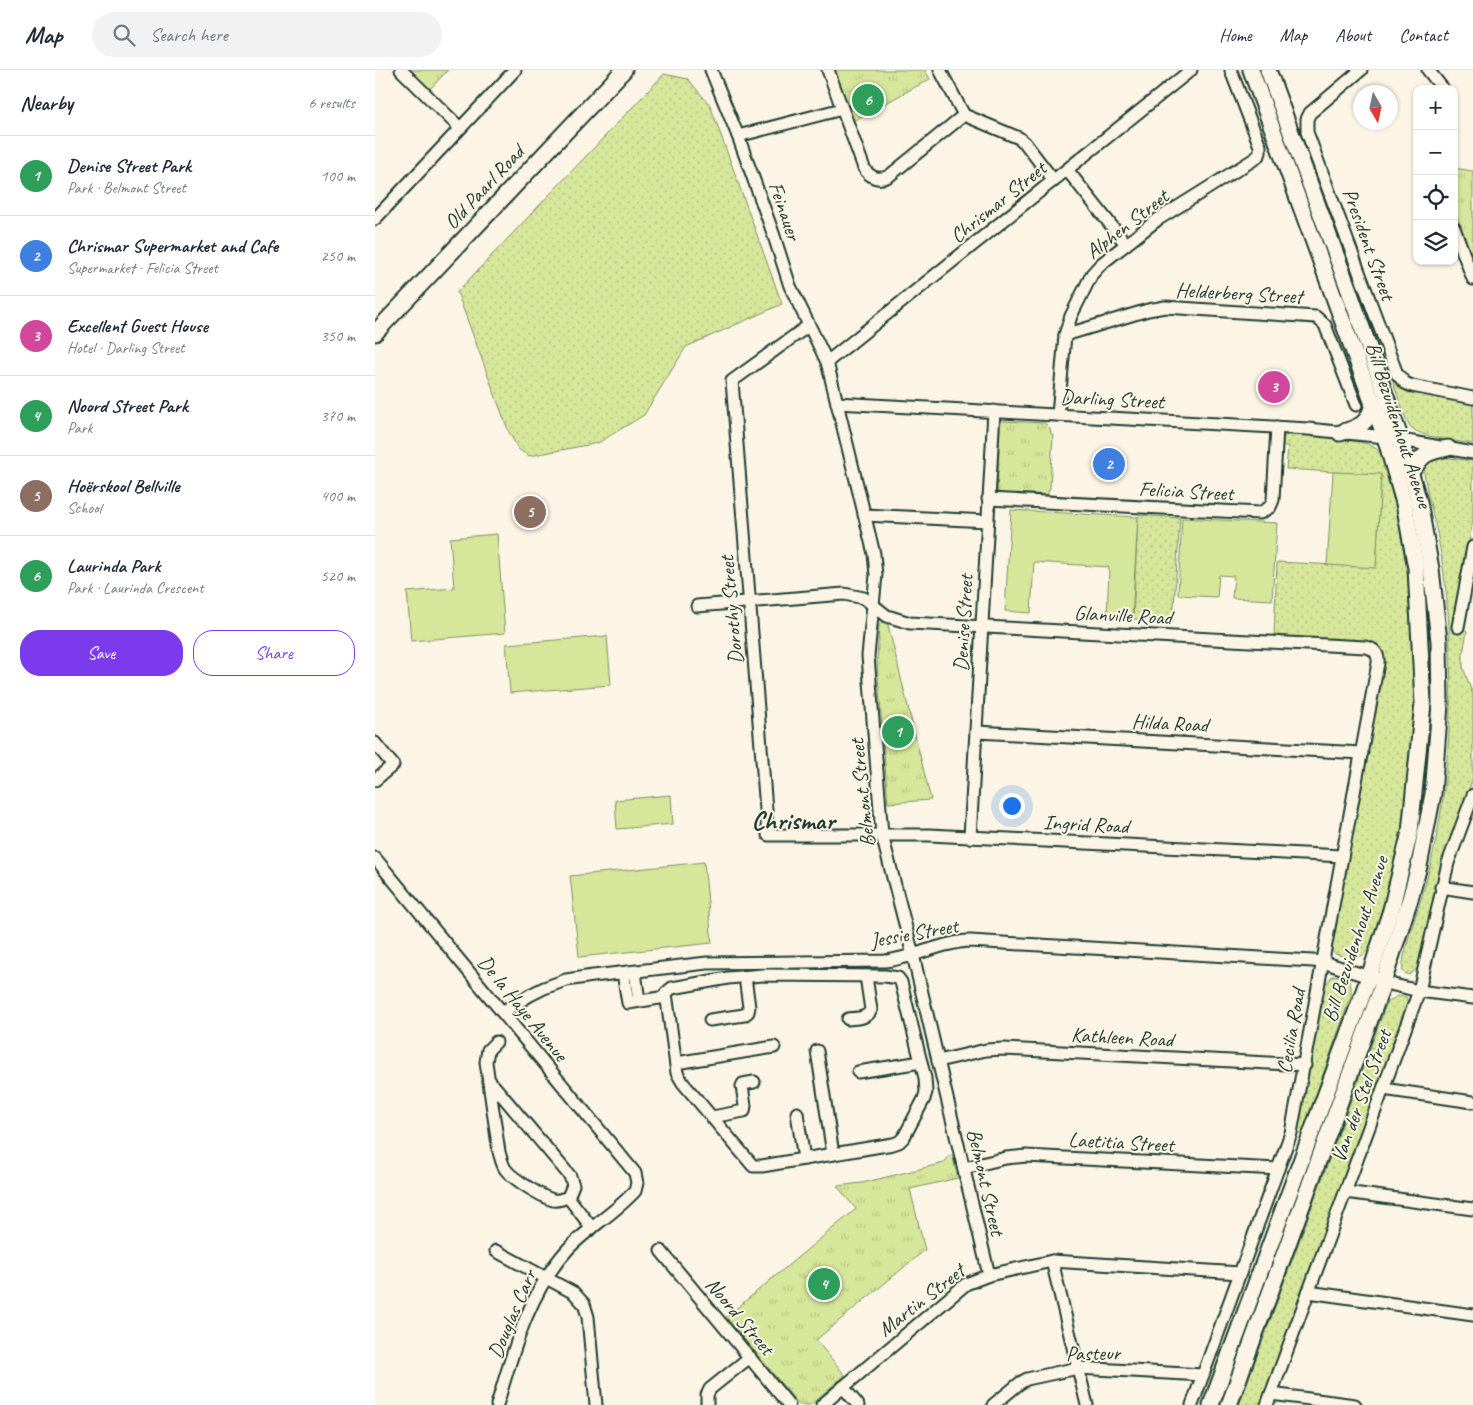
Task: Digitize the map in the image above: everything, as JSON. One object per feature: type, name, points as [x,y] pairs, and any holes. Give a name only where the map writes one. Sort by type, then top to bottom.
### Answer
[{"type":"main road","name":"Old Paarl Road","points":[[375,333],[624,70]]},
{"type":"main road","name":"Bill Bezuidenhout Avenue","points":[[1229,1405],[1376,979],[1410,832],[1423,703],[1416,568],[1404,503],[1385,437],[1251,70]]},
{"type":"main road","name":"Bill Bezuidenhout Avenue","points":[[1211,1405],[1419,866],[1433,794],[1440,704],[1439,641],[1431,569],[1419,502],[1411,472],[1350,293],[1268,70]]},
{"type":"main road","points":[[1340,433],[1361,425],[1370,415],[1373,404]]},
{"type":"main road","points":[[1411,472],[1423,456],[1430,452],[1448,448]]},
{"type":"street","points":[[401,70],[460,128]]},
{"type":"street","points":[[376,216],[515,70]]},
{"type":"street","name":"Feinauer","points":[[711,70],[738,136],[790,286],[827,362]]},
{"type":"street","points":[[828,70],[864,168],[872,176],[881,178],[889,176],[964,115]]},
{"type":"street","points":[[940,70],[964,115],[1019,138],[1054,181]]},
{"type":"street","name":"Chrismar Street","points":[[827,362],[1068,171],[1191,70]]},
{"type":"street","name":"Alphen Street","points":[[1058,415],[1065,335],[1071,316],[1092,274],[1101,264],[1157,220],[1259,156],[1260,146],[1231,70]]},
{"type":"street","name":"President Street","points":[[1361,70],[1310,112],[1307,119],[1307,132],[1397,374],[1405,383],[1412,386],[1473,398]]},
{"type":"street","points":[[1428,70],[1440,85]]},
{"type":"street","points":[[738,136],[842,109]]},
{"type":"street","points":[[1068,171],[1126,244]]},
{"type":"street","points":[[1458,239],[1473,279]]},
{"type":"street","name":"Helderberg Street","points":[[1065,335],[1148,310],[1165,307],[1316,316],[1325,325],[1356,405]]},
{"type":"street","name":"Dorothy Street","points":[[768,835],[732,381],[808,326]]},
{"type":"street","name":"Belmont Street","points":[[827,362],[875,567],[868,656],[882,836],[913,955],[989,1275]]},
{"type":"street","name":"Darling Street","points":[[837,403],[1277,427],[1385,437],[1473,453]]},
{"type":"street","name":"Denise Street","points":[[970,837],[993,412]]},
{"type":"street","name":"Felicia Street","points":[[988,499],[1260,513],[1270,507],[1273,500],[1277,427]]},
{"type":"street","points":[[864,515],[987,521]]},
{"type":"street","points":[[1458,627],[1473,547]]},
{"type":"street","name":"Glanville Road","points":[[697,606],[844,594],[864,598],[887,616],[910,623],[1365,646],[1375,652]]},
{"type":"street","name":"Cecilia Road","points":[[1192,1405],[1291,1133],[1378,663],[1378,655],[1375,652]]},
{"type":"street","name":"Hilda Road","points":[[976,732],[1362,753]]},
{"type":"street","points":[[375,743],[393,765],[375,780]]},
{"type":"street","name":"Van der Stel Street","points":[[1267,1405],[1419,991],[1441,888],[1448,863],[1473,795]]},
{"type":"street","name":"Ingrid Road","points":[[768,835],[929,835],[1342,856]]},
{"type":"street","name":"De la Haye Avenue","points":[[375,858],[635,1173],[637,1183]]},
{"type":"street","points":[[1441,888],[1473,892]]},
{"type":"street","name":"Jessie Street","points":[[502,1012],[530,995],[566,980],[630,981],[707,963],[885,961],[953,943],[970,941],[1323,962],[1419,991],[1473,998]]},
{"type":"street","points":[[848,1019],[868,1015],[871,1010],[866,976]]},
{"type":"street","points":[[893,976],[898,978],[901,982],[921,1062],[926,1092],[902,1140],[893,1144],[804,1159],[753,1166],[750,1164],[683,1083],[677,1073],[666,997],[666,993],[672,988],[745,977],[893,976]]},
{"type":"street","points":[[711,1020],[744,1015],[748,1012],[745,977]]},
{"type":"street","points":[[630,981],[634,1002],[666,997]]},
{"type":"street","points":[[496,1042],[486,1054],[502,1164],[506,1171],[546,1197],[554,1200],[568,1197]]},
{"type":"street","points":[[676,1063],[774,1047]]},
{"type":"street","name":"Kathleen Road","points":[[938,1061],[986,1050],[1004,1049],[1305,1065]]},
{"type":"street","points":[[817,1051],[833,1154]]},
{"type":"street","points":[[858,1072],[921,1062]]},
{"type":"street","points":[[489,1080],[570,1176],[573,1185],[568,1197]]},
{"type":"street","points":[[712,1117],[744,1111],[742,1086],[754,1082]]},
{"type":"street","points":[[1383,1089],[1473,1102]]},
{"type":"street","points":[[797,1113],[804,1159]]},
{"type":"street","name":"Laetitia Street","points":[[964,1168],[1006,1158],[1026,1156],[1278,1169]]},
{"type":"street","name":"Douglas Carr","points":[[497,1405],[515,1350],[533,1304],[546,1278],[567,1251],[635,1191],[637,1183]]},
{"type":"street","points":[[1345,1192],[1473,1209]]},
{"type":"street","points":[[568,1197],[592,1228]]},
{"type":"street","points":[[496,1251],[574,1293],[581,1300],[586,1308],[588,1318],[595,1405]]},
{"type":"street","name":"Noord Street","points":[[661,1251],[789,1405]]},
{"type":"street","points":[[1052,1261],[1087,1405]]},
{"type":"street","name":"Martin Street","points":[[821,1405],[966,1284],[989,1275],[1052,1261],[1241,1273]]},
{"type":"street","points":[[1308,1292],[1473,1315]]},
{"type":"street","points":[[707,1405],[707,1395],[710,1389],[750,1358]]},
{"type":"street","name":"Pasteur","points":[[993,1405],[1027,1379],[1078,1368],[1203,1375]]},
{"type":"street","points":[[843,1387],[858,1405]]},
{"type":"street","points":[[1271,1394],[1355,1405]]},
{"type":"green space","points":[[408,70],[448,70],[429,90]]},
{"type":"green space","points":[[834,70],[925,70],[930,79],[853,121]]},
{"type":"green space","points":[[664,74],[688,79],[710,105],[782,304],[686,347],[644,415],[598,443],[529,456],[518,449],[508,430],[457,292]]},
{"type":"green space","points":[[1458,169],[1473,171],[1473,259],[1458,219]]},
{"type":"green space","points":[[1396,380],[1473,403],[1473,444],[1430,436],[1410,426],[1393,382]]},
{"type":"green space","points":[[1002,421],[1045,423],[1050,428],[1053,435],[1050,488],[1044,496],[1000,495],[997,491],[1000,425]]},
{"type":"green space","points":[[1289,434],[1339,437],[1339,440],[1367,444],[1381,453],[1392,491],[1408,575],[1415,667],[1411,759],[1405,805],[1397,850],[1377,928],[1365,952],[1355,958],[1335,954],[1331,949],[1384,654],[1380,647],[1372,643],[1274,635],[1277,562],[1376,567],[1381,475],[1286,469],[1288,446],[1281,446],[1282,438]]},
{"type":"green space","points":[[1441,457],[1473,461],[1473,520],[1455,621],[1452,627],[1456,632],[1462,629],[1467,631],[1463,667],[1473,695],[1473,778],[1440,870],[1419,967],[1409,975],[1403,972],[1404,955],[1428,876],[1437,835],[1448,753],[1451,667],[1448,611],[1439,544],[1424,473],[1428,460]]},
{"type":"green space","points":[[1333,472],[1381,474],[1376,568],[1327,565]]},
{"type":"green space","points":[[1011,510],[1138,517],[1132,619],[1107,617],[1109,567],[1034,562],[1031,613],[1005,611]]},
{"type":"green space","points":[[1140,515],[1180,518],[1173,621],[1133,619],[1138,517]]},
{"type":"green space","points":[[1182,518],[1277,523],[1272,600],[1232,598],[1234,576],[1219,575],[1217,597],[1178,595]]},
{"type":"green space","points":[[497,534],[505,633],[411,641],[407,592],[454,588],[450,538]]},
{"type":"green space","points":[[883,622],[888,625],[931,800],[888,803],[877,664],[879,625]]},
{"type":"green space","points":[[607,636],[611,685],[510,693],[506,644]]},
{"type":"green space","points":[[671,795],[673,824],[617,829],[615,800]]},
{"type":"green space","points":[[704,862],[712,943],[579,957],[570,876]]},
{"type":"green space","points":[[1332,976],[1341,976],[1348,979],[1351,986],[1351,996],[1302,1134],[1297,1132],[1325,982],[1327,983]]},
{"type":"green space","points":[[1397,996],[1406,997],[1409,1005],[1262,1405],[1239,1405],[1384,1010],[1387,1003]]},
{"type":"green space","points":[[952,1155],[958,1178],[910,1189],[925,1250],[816,1340],[845,1375],[810,1405],[799,1405],[726,1317],[856,1209],[837,1186],[862,1183],[944,1163]]},
{"type":"place","name":"Laurinda Park","points":[[868,100]]},
{"type":"place","name":"Excellent Guest House","points":[[1274,387]]},
{"type":"place","name":"Chrismar Supermarket and Cafe","points":[[1109,464]]},
{"type":"place","name":"Hoërskool Bellville","points":[[530,512]]},
{"type":"place","name":"Denise Street Park","points":[[898,732]]},
{"type":"place","name":"Noord Street Park","points":[[824,1284]]},
{"type":"district","name":"Chrismar","points":[[793,820]]}]
